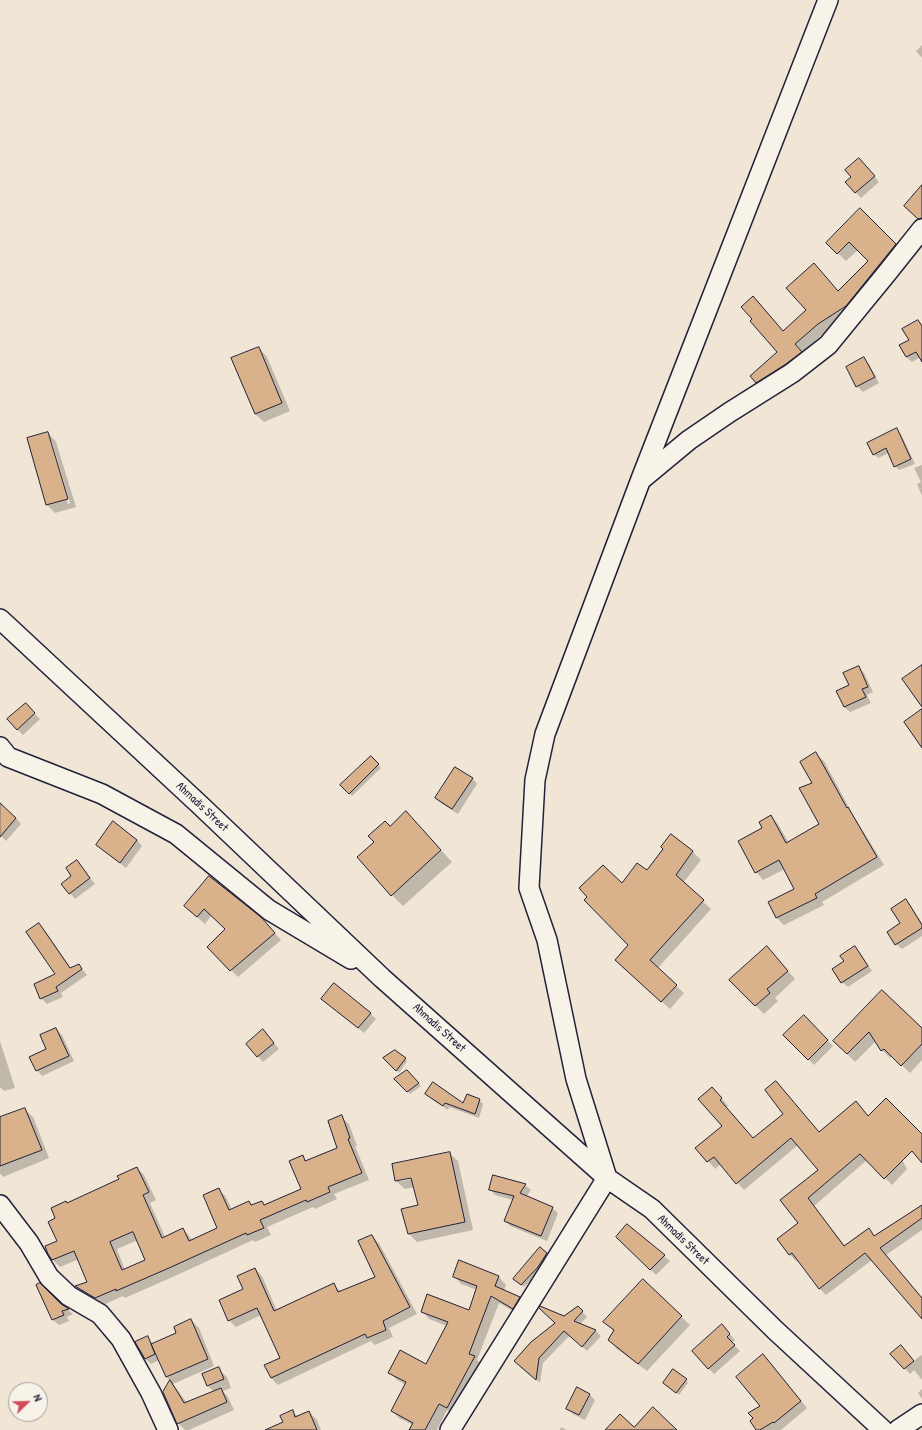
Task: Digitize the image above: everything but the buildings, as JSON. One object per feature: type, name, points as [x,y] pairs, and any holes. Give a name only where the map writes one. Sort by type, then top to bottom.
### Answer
[{"type":"street","points":[[450,1430],[607,1178],[576,1079],[547,940],[529,888],[535,780],[545,734],[641,479],[828,0]]},
{"type":"street","points":[[641,479],[689,440],[792,373],[828,345],[922,229]]},
{"type":"street","name":"Ahmadis Street","points":[[0,619],[200,805],[382,978],[607,1178],[652,1210],[775,1330],[883,1430]]},
{"type":"street","points":[[0,747],[8,757],[102,794],[176,834],[269,910],[382,978]]},
{"type":"street","points":[[0,1206],[30,1243],[49,1277],[69,1296],[100,1314],[121,1339],[151,1393],[168,1430]]},
{"type":"street","points":[[898,1430],[922,1414]]}]
